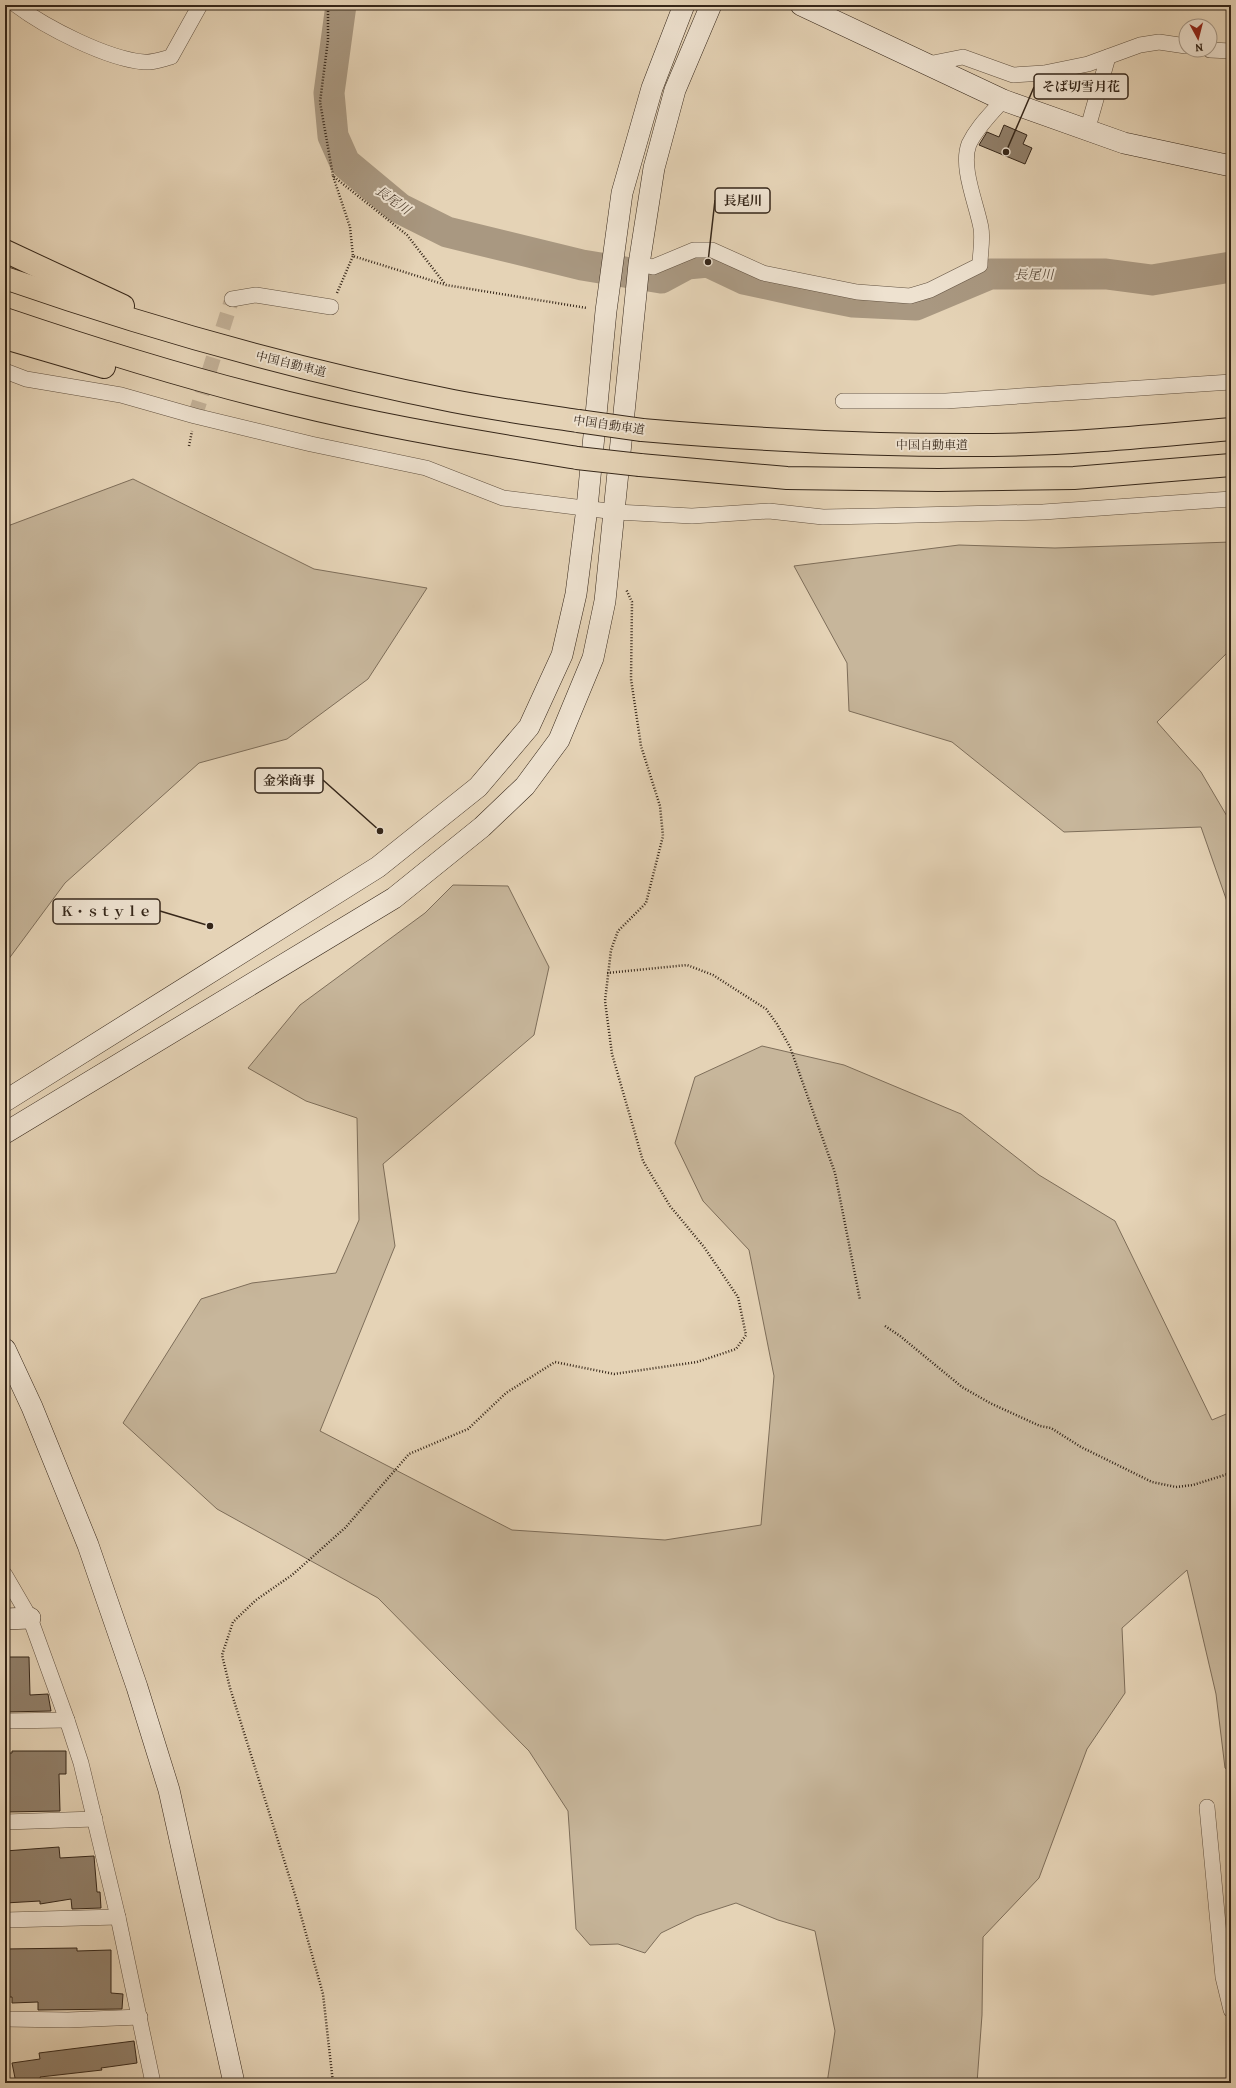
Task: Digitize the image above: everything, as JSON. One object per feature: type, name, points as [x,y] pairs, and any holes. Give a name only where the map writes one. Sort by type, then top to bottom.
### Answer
[{"type":"highway","points":[[5,251],[190,337]]},
{"type":"highway","name":"中国自動車道","points":[[5,278],[97,310],[190,337],[357,381],[455,402],[642,430],[750,439],[848,444],[994,445],[1231,429]]},
{"type":"highway","points":[[5,319],[85,346],[181,374],[318,410]]},
{"type":"highway","points":[[5,338],[145,379],[318,410],[448,437],[577,458],[640,465],[787,478],[938,480],[1074,478],[1231,465]]},
{"type":"street","points":[[16,5],[36,20],[94,47],[146,62],[171,57],[200,5]]},
{"type":"street","points":[[5,1101],[378,866],[478,787],[529,727],[562,655],[576,594],[587,508],[606,311],[624,186],[652,88],[684,5]]},
{"type":"street","points":[[5,1133],[394,898],[482,827],[525,786],[559,740],[593,658],[605,601],[616,512],[639,264],[654,168],[674,90],[711,5]]},
{"type":"street","points":[[801,5],[1003,100],[1124,143],[1231,166]]},
{"type":"street","points":[[928,64],[963,57],[1013,75],[1044,73],[1088,64],[1140,45],[1159,42],[1178,45]]},
{"type":"street","points":[[1218,50],[1231,51]]},
{"type":"street","points":[[1087,131],[1108,57]]},
{"type":"street","points":[[639,264],[652,267],[694,250],[712,250],[763,273],[856,292],[910,296],[930,290],[980,265],[981,229],[974,203],[966,158],[969,144],[982,123],[1003,100]]},
{"type":"street","points":[[232,299],[256,296],[331,307]]},
{"type":"street","points":[[5,371],[26,379],[121,396],[195,416],[311,444],[426,468],[503,498],[616,512],[692,516],[769,511],[823,517],[1043,512],[1231,499]]},
{"type":"street","points":[[843,401],[946,402],[1231,382]]},
{"type":"street","points":[[5,1350],[32,1407],[88,1545],[137,1687],[169,1790],[234,2083]]},
{"type":"street","points":[[5,1575],[30,1618],[67,1720],[95,1819],[140,2017],[153,2083]]},
{"type":"street","points":[[5,1619],[30,1618]]},
{"type":"street","points":[[5,1721],[67,1720]]},
{"type":"street","points":[[1206,1807],[1223,1978],[1231,2010]]},
{"type":"street","points":[[5,1822],[95,1819]]},
{"type":"street","points":[[5,1920],[118,1918]]},
{"type":"street","points":[[5,2019],[68,2020],[140,2017]]},
{"type":"path","points":[[328,5],[328,40],[320,102],[333,176],[350,227],[353,256],[331,307]]},
{"type":"path","points":[[333,176],[407,234],[446,286]]},
{"type":"path","points":[[353,256],[446,286],[606,311]]},
{"type":"path","points":[[332,2083],[323,1994],[296,1898],[230,1688],[222,1655],[233,1622],[256,1600],[292,1575],[345,1528],[409,1454],[468,1429],[506,1393],[555,1362],[614,1374],[697,1362],[736,1349],[746,1335],[738,1297],[704,1248],[670,1206],[643,1161],[612,1054],[606,1001],[607,973],[611,950],[618,931],[646,903],[663,836],[660,806],[641,746],[631,679],[632,602],[623,582]]},
{"type":"path","points":[[607,973],[687,965],[713,975],[766,1009],[770,1014],[790,1047],[835,1173],[860,1300]]},
{"type":"path","points":[[885,1326],[900,1336],[967,1390],[990,1403],[1040,1426],[1051,1428],[1081,1447],[1152,1482],[1176,1487],[1193,1485],[1231,1473]]},
{"type":"shaded area","points":[[133,479],[314,569],[427,588],[368,679],[287,739],[199,763],[65,883],[5,964],[5,527]]},
{"type":"shaded area","points":[[1231,542],[1231,649],[1157,722],[1201,772],[1231,823],[1231,913],[1201,827],[1064,832],[952,742],[849,711],[847,663],[794,566],[959,545],[1055,548]]},
{"type":"shaded area","points":[[453,885],[508,886],[549,967],[534,1035],[383,1164],[395,1246],[320,1431],[512,1530],[665,1540],[761,1525],[774,1376],[749,1250],[703,1201],[675,1143],[695,1077],[762,1046],[844,1065],[961,1114],[1039,1175],[1115,1221],[1212,1420],[1231,1412],[1231,1772],[1225,1768],[1216,1694],[1187,1570],[1122,1628],[1125,1693],[1087,1749],[1039,1878],[983,1937],[982,2015],[977,2083],[827,2083],[835,2031],[815,1931],[778,1920],[736,1903],[696,1916],[661,1933],[645,1953],[618,1944],[590,1945],[576,1929],[568,1811],[529,1751],[378,1598],[217,1509],[123,1423],[201,1299],[252,1283],[336,1273],[359,1220],[357,1118],[306,1101],[248,1068],[300,1005],[425,913]]},
{"type":"building","points":[[1004,125],[1027,135],[1023,144],[1032,148],[1025,164],[979,145],[987,132],[999,137]]},
{"type":"building","points":[[5,1657],[29,1657],[30,1695],[48,1694],[51,1711],[5,1712]]},
{"type":"building","points":[[12,1751],[66,1751],[66,1774],[59,1774],[60,1811],[5,1812],[5,1753],[12,1753]]},
{"type":"building","points":[[59,1847],[60,1858],[94,1856],[97,1892],[100,1892],[101,1908],[72,1909],[71,1899],[40,1904],[40,1901],[5,1903],[5,1851]]},
{"type":"building","points":[[77,1948],[77,1951],[111,1950],[111,1993],[123,1994],[122,2009],[38,2010],[38,2002],[12,2003],[12,1997],[5,1997],[5,1949]]},
{"type":"building","points":[[134,2041],[137,2063],[101,2068],[102,2070],[40,2077],[41,2081],[16,2083],[12,2063],[40,2059],[39,2053]]},
{"type":"waterway","name":"長尾川","points":[[341,5],[329,93],[333,136],[345,163],[399,208],[447,232],[582,265],[661,278],[687,264],[708,262],[744,279],[808,293],[853,302],[916,305],[990,274],[1106,274],[1152,280],[1231,267]]},
{"type":"tunnel","points":[[195,416],[232,299]]},
{"type":"place","name":"そば切雪月花","points":[[1006,152]]},
{"type":"place","name":"長尾川","points":[[708,262]]},
{"type":"place","name":"金栄商事","points":[[380,831]]},
{"type":"place","name":"Ｋ・ｓｔｙｌｅ","points":[[210,926]]}]
